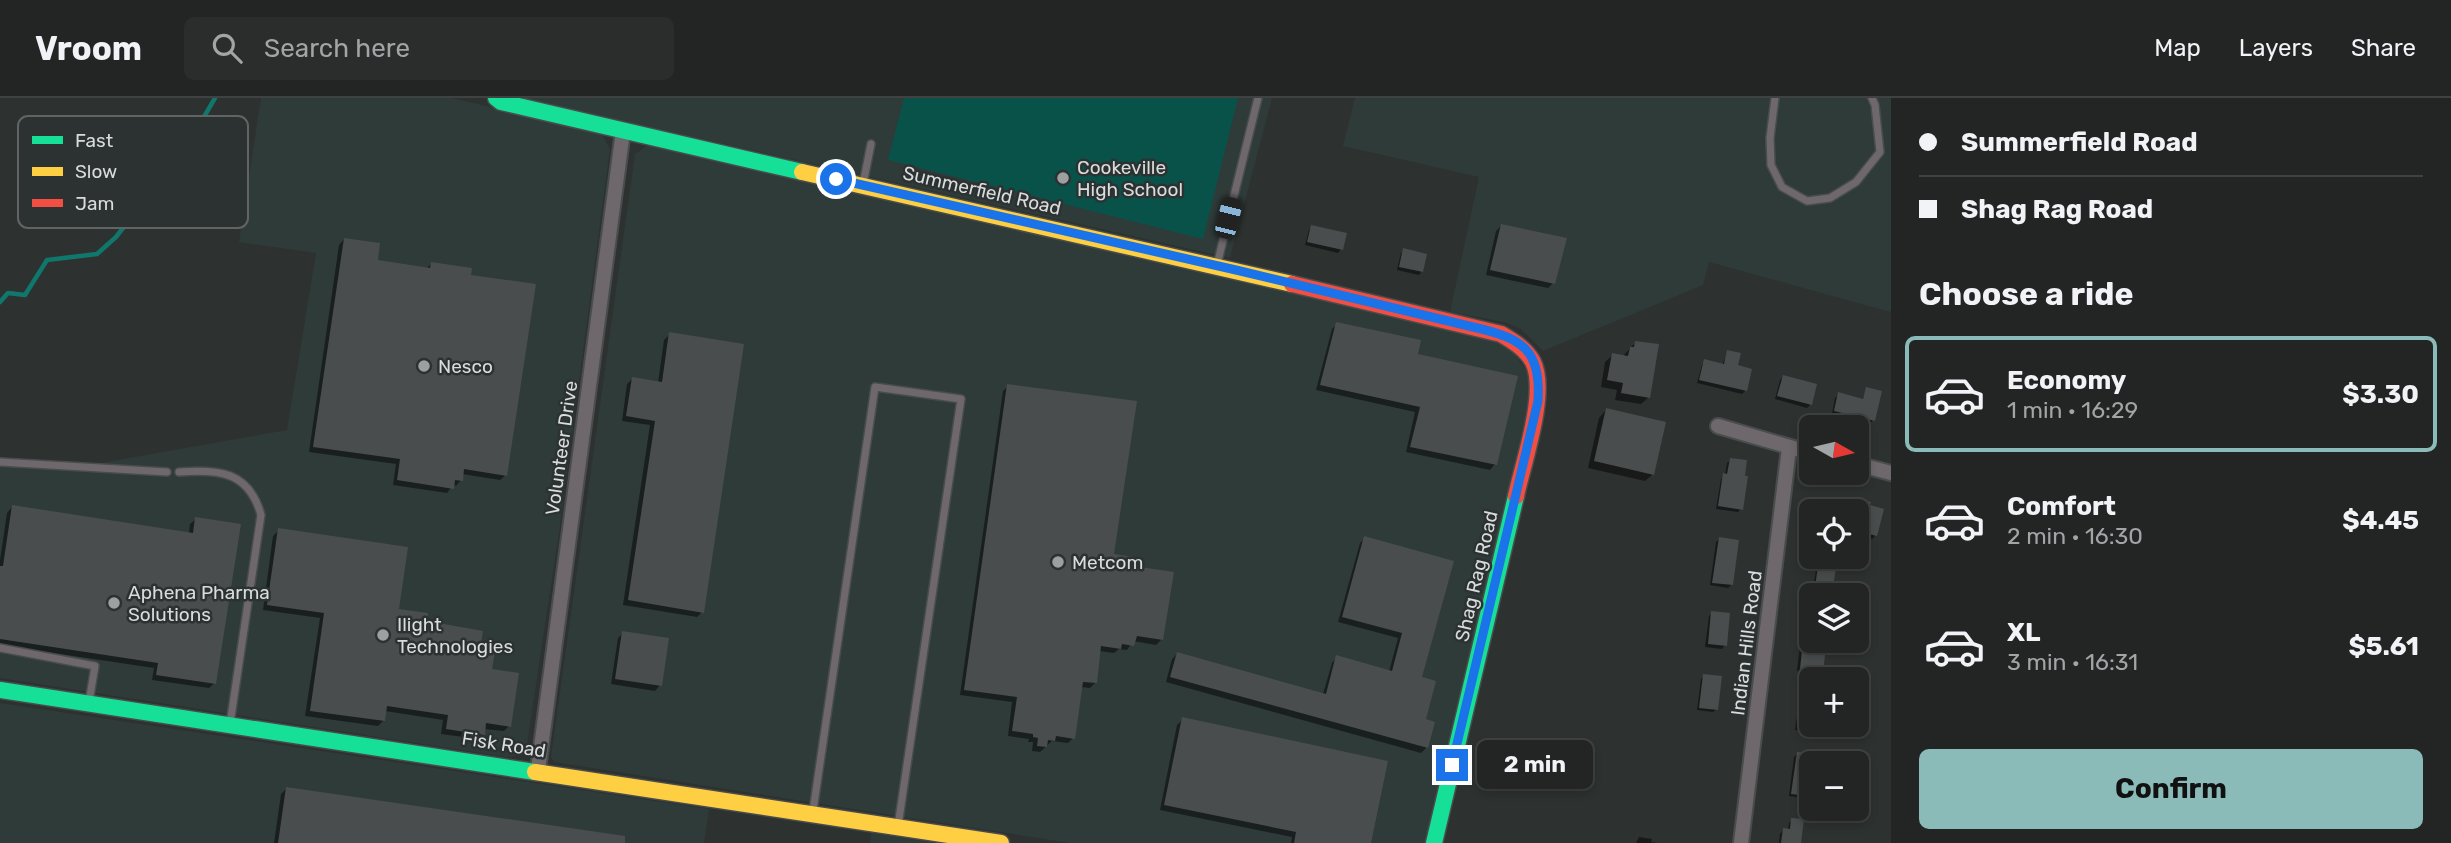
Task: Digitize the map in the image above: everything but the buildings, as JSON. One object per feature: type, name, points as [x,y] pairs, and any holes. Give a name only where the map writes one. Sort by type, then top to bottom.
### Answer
[{"type":"street","name":"Summerfield Road","points":[[496,98],[501,102],[623,131],[1217,265],[1501,334]]},
{"type":"street","name":"Volunteer Drive","points":[[538,770],[623,131]]},
{"type":"street","name":"Shag Rag Road","points":[[1434,843],[1538,401],[1540,377],[1534,360],[1520,344],[1501,334]]},
{"type":"street","points":[[1718,426],[1799,450]]},
{"type":"street","name":"Indian Hills Road","points":[[1741,843],[1789,448]]},
{"type":"street","points":[[1869,467],[1891,472]]},
{"type":"street","name":"Fisk Road","points":[[0,690],[538,770],[1001,843]]},
{"type":"lane","points":[[1217,265],[1258,98]]},
{"type":"lane","points":[[1774,98],[1770,165],[1782,187],[1807,201],[1830,198],[1856,182],[1880,152],[1872,98]]},
{"type":"lane","points":[[862,185],[871,144]]},
{"type":"lane","points":[[813,814],[876,387],[961,399],[898,827]]},
{"type":"lane","points":[[0,462],[167,472]]},
{"type":"lane","points":[[179,472],[211,470],[245,482],[257,499],[261,515],[230,724]]},
{"type":"lane","points":[[0,648],[95,666],[89,703]]},
{"type":"shaded area","points":[[261,98],[451,98],[590,129],[603,136],[610,149],[559,533],[527,744],[523,752],[515,756],[506,757],[0,678],[0,457],[78,467],[287,430],[316,253],[239,242],[241,228],[248,228],[248,183]]},
{"type":"shaded area","name":"Cookeville High School","points":[[521,98],[1272,98],[1230,258]]},
{"type":"shaded area","points":[[1355,98],[1891,98],[1891,312],[1709,262],[1703,285],[1543,351],[1521,329],[1504,322],[1450,312],[1479,177],[1343,146]]},
{"type":"shaded area","points":[[649,144],[1488,335],[1513,352],[1526,370],[1532,390],[1428,843],[1070,843],[554,762],[551,757],[635,154]]},
{"type":"shaded area","points":[[0,703],[709,809],[704,843],[0,843]]},
{"type":"shaded area","points":[[871,833],[937,843],[870,843]]},
{"type":"green space","points":[[904,98],[1238,98],[1203,239],[888,160]]},
{"type":"waterway","points":[[204,116],[215,98]]},
{"type":"waterway","points":[[0,302],[8,293],[25,295],[47,260],[97,254],[123,228]]},
{"type":"traffic: fast","points":[[496,98],[501,102],[802,172]]},
{"type":"traffic: fast","points":[[1434,843],[1516,496]]},
{"type":"traffic: fast","points":[[0,690],[535,772]]},
{"type":"traffic: slow","points":[[802,172],[1292,284]]},
{"type":"traffic: slow","points":[[535,772],[1001,843]]},
{"type":"traffic: jam","points":[[1292,284],[1501,334],[1523,349],[1533,362],[1538,391],[1533,428],[1516,496]]},
{"type":"place","name":"Cookeville High School","points":[[1063,178]]},
{"type":"place","name":"Nesco","points":[[424,366]]},
{"type":"place","name":"Metcom","points":[[1058,562]]},
{"type":"place","name":"Aphena Pharma Solutions","points":[[114,603]]},
{"type":"place","name":"Ilight Technologies","points":[[383,635]]},
{"type":"route","points":[[836,179],[1473,327],[1501,334],[1520,344],[1534,360],[1540,377],[1538,401],[1452,765]]}]
